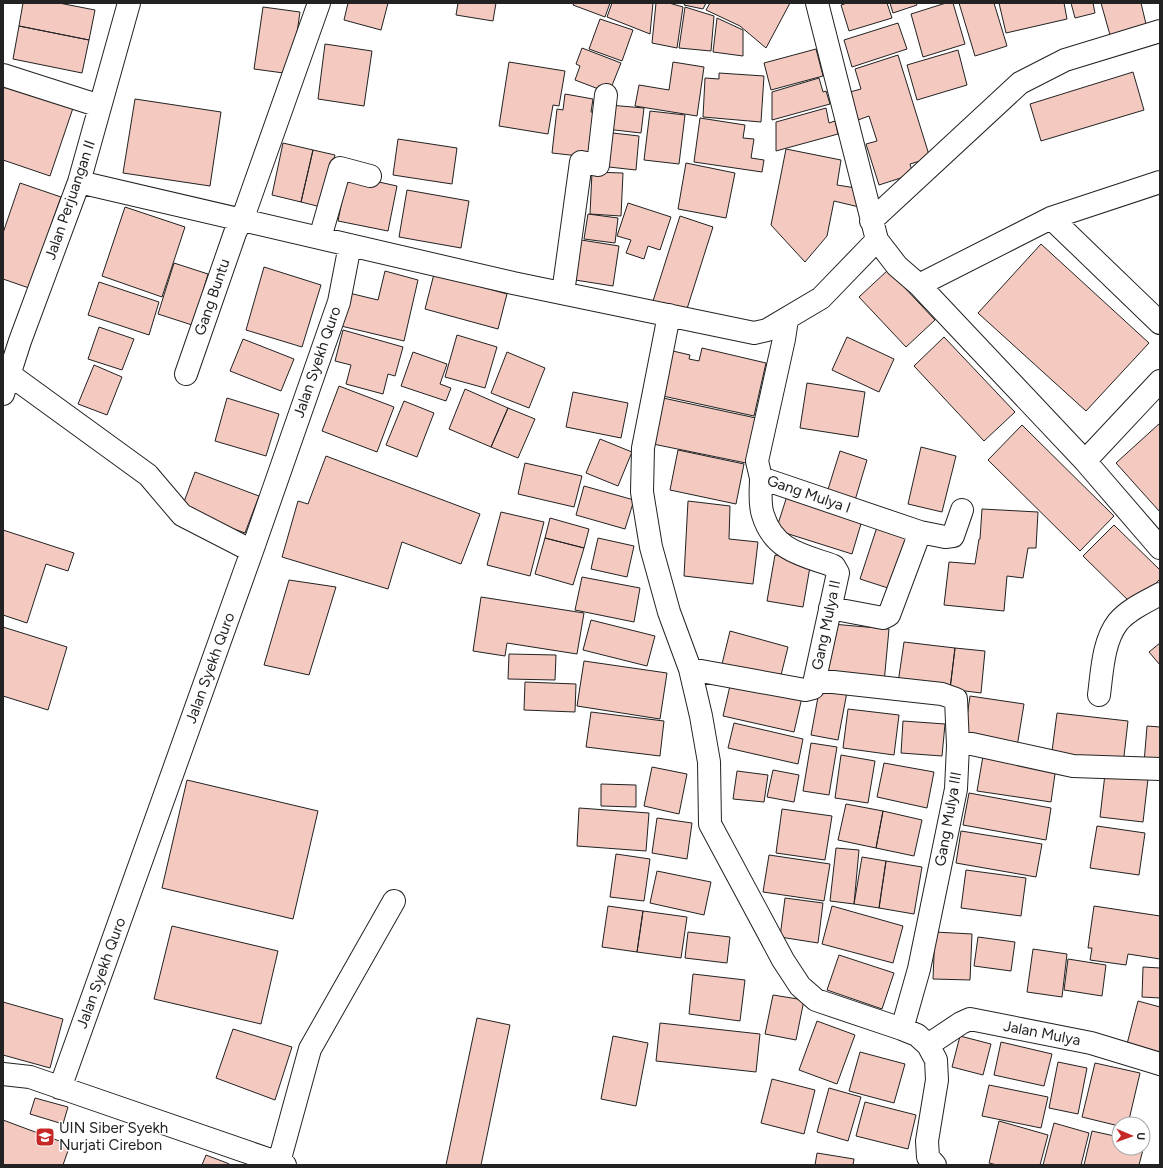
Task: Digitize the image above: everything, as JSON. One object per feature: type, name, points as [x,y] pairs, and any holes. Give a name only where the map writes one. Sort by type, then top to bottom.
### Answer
[{"type":"street","name":"Jalan Perjuangan II","points":[[6,384],[12,339],[79,182],[129,3]]},
{"type":"street","name":"Gang Buntu","points":[[186,374],[319,3]]},
{"type":"street","points":[[816,3],[874,231],[897,266],[919,285],[1085,461],[1160,548]]},
{"type":"street","points":[[79,182],[240,221],[563,293],[754,333],[767,330],[821,298],[874,231],[1020,83],[1065,60],[1160,31]]},
{"type":"street","points":[[3,76],[100,106]]},
{"type":"street","points":[[563,293],[581,162],[598,165],[606,95]]},
{"type":"street","points":[[320,238],[340,168],[370,176]]},
{"type":"street","points":[[919,285],[1051,218],[1160,182]]},
{"type":"street","points":[[1051,218],[1160,323]]},
{"type":"street","name":"Jalan Syekh Quro","points":[[60,1088],[252,551],[339,302],[350,245]]},
{"type":"street","points":[[669,315],[643,448],[642,492],[650,546],[669,612],[690,669],[701,716],[709,762],[710,824],[783,960],[800,986],[816,1000],[917,1035],[928,1045],[936,1060],[938,1080],[927,1141],[928,1157],[935,1165]]},
{"type":"street","name":"Gang Mulya I","points":[[787,319],[757,461],[761,478],[920,532],[945,537],[953,536],[962,510]]},
{"type":"street","points":[[1085,461],[1160,381]]},
{"type":"street","points":[[6,384],[148,475],[182,515],[252,551]]},
{"type":"street","name":"Gang Mulya II","points":[[690,669],[805,690],[813,688],[838,573],[834,566],[785,548],[773,536],[762,514],[761,478]]},
{"type":"street","points":[[830,608],[883,618],[889,615],[920,532]]},
{"type":"street","points":[[1099,694],[1106,651],[1118,622],[1135,608],[1160,594]]},
{"type":"street","name":"Gang Mulya III","points":[[815,680],[942,694],[956,699],[958,742],[956,788],[919,969],[902,1029]]},
{"type":"street","points":[[958,742],[1073,766],[1160,769]]},
{"type":"street","points":[[3,1074],[30,1077],[282,1163],[310,1049],[394,901]]},
{"type":"street","name":"Jalan Mulya","points":[[928,1045],[961,1023],[970,1019],[1091,1043],[1160,1064]]},
{"type":"building","points":[[23,3],[59,3],[95,10],[89,40],[19,26]]},
{"type":"building","points":[[348,3],[388,3],[381,30],[344,20]]},
{"type":"building","points":[[458,3],[496,3],[493,21],[456,15]]},
{"type":"building","points":[[574,3],[610,3],[605,17],[573,5]]},
{"type":"building","points":[[612,3],[653,3],[650,34],[607,17]]},
{"type":"building","points":[[656,3],[669,3],[683,7],[677,48],[652,43]]},
{"type":"building","points":[[685,3],[706,3],[703,9],[684,5]]},
{"type":"building","points":[[710,3],[790,3],[766,48],[740,26],[706,10]]},
{"type":"building","points":[[847,3],[887,3],[892,18],[849,31],[841,5]]},
{"type":"building","points":[[890,3],[916,3],[917,5],[893,13]]},
{"type":"building","points":[[946,3],[953,3],[965,44],[923,57],[911,14]]},
{"type":"building","points":[[959,3],[994,3],[1007,46],[975,56]]},
{"type":"building","points":[[999,3],[1064,3],[1067,19],[1006,33]]},
{"type":"building","points":[[1071,3],[1093,3],[1095,13],[1075,18]]},
{"type":"building","points":[[1101,3],[1141,3],[1146,24],[1110,35]]},
{"type":"building","points":[[263,7],[300,12],[291,74],[254,69]]},
{"type":"building","points":[[685,7],[714,16],[711,51],[679,48]]},
{"type":"building","points":[[717,18],[743,30],[743,56],[713,52]]},
{"type":"building","points":[[600,19],[633,30],[622,61],[589,49]]},
{"type":"building","points":[[898,23],[907,49],[852,67],[844,40]]},
{"type":"building","points":[[19,26],[89,40],[82,73],[13,59]]},
{"type":"building","points":[[325,44],[372,51],[364,106],[318,99]]},
{"type":"building","points":[[582,48],[621,63],[609,93],[575,80],[580,66],[576,64]]},
{"type":"building","points":[[816,49],[823,76],[771,90],[764,63]]},
{"type":"building","points":[[958,50],[967,85],[917,100],[907,65]]},
{"type":"building","points":[[898,55],[930,158],[910,164],[913,174],[879,185],[866,144],[877,141],[869,116],[858,120],[850,92],[861,89],[855,69]]},
{"type":"building","points":[[509,62],[565,71],[559,106],[553,105],[548,134],[499,126]]},
{"type":"building","points":[[673,62],[704,67],[697,116],[635,106],[639,85],[669,90]]},
{"type":"building","points":[[1133,72],[1144,110],[1041,141],[1030,104]]},
{"type":"building","points":[[719,73],[764,76],[761,122],[703,117],[705,78],[719,79]]},
{"type":"building","points":[[819,78],[823,92],[826,91],[830,104],[772,120],[772,92]]},
{"type":"building","points":[[5,84],[73,108],[50,176],[3,160],[3,91]]},
{"type":"building","points":[[565,94],[593,99],[591,112],[602,114],[597,158],[552,153],[557,109],[563,110]]},
{"type":"building","points":[[135,99],[221,112],[210,186],[123,173]]},
{"type":"building","points":[[609,105],[644,108],[641,133],[606,129]]},
{"type":"building","points":[[826,108],[829,123],[835,121],[838,134],[776,151],[776,122]]},
{"type":"building","points":[[650,111],[685,115],[679,164],[644,160]]},
{"type":"building","points":[[700,118],[745,125],[743,138],[754,139],[751,158],[764,160],[762,172],[694,162]]},
{"type":"building","points":[[604,132],[639,136],[636,170],[600,166]]},
{"type":"building","points":[[398,139],[457,148],[452,184],[393,175]]},
{"type":"building","points":[[283,143],[313,150],[301,202],[272,195]]},
{"type":"building","points":[[786,149],[841,160],[837,185],[856,188],[859,207],[834,201],[827,236],[805,262],[771,225]]},
{"type":"building","points":[[313,150],[335,155],[321,207],[301,202]]},
{"type":"building","points":[[686,163],[735,173],[726,218],[678,209]]},
{"type":"building","points":[[592,172],[623,173],[621,216],[590,214]]},
{"type":"building","points":[[347,175],[397,186],[388,231],[338,221]]},
{"type":"building","points":[[20,183],[61,197],[29,288],[3,279],[3,233]]},
{"type":"building","points":[[407,190],[469,201],[461,248],[399,237]]},
{"type":"building","points":[[628,203],[671,217],[660,250],[648,246],[644,259],[626,253],[631,240],[617,236]]},
{"type":"building","points":[[125,207],[185,227],[162,297],[102,276]]},
{"type":"building","points":[[588,214],[618,218],[615,243],[584,239]]},
{"type":"building","points":[[680,216],[713,227],[686,312],[653,301]]},
{"type":"building","points":[[575,239],[619,246],[613,286],[569,279]]},
{"type":"building","points":[[1041,244],[1149,343],[1086,411],[978,313]]},
{"type":"building","points":[[174,263],[208,274],[203,291],[211,293],[192,325],[158,314]]},
{"type":"building","points":[[264,267],[321,285],[302,347],[246,330]]},
{"type":"building","points":[[888,270],[935,320],[906,347],[859,297]]},
{"type":"building","points":[[385,271],[418,280],[404,341],[341,326],[349,293],[378,300]]},
{"type":"building","points":[[434,274],[507,294],[498,329],[425,309]]},
{"type":"building","points":[[99,282],[159,302],[149,335],[88,315]]},
{"type":"building","points":[[99,327],[134,339],[122,370],[88,359]]},
{"type":"building","points":[[343,330],[403,347],[395,376],[388,374],[383,394],[346,384],[351,365],[335,361]]},
{"type":"building","points":[[457,335],[497,347],[485,388],[445,377]]},
{"type":"building","points":[[847,337],[894,359],[879,392],[832,370]]},
{"type":"building","points":[[944,337],[1015,412],[984,441],[914,366]]},
{"type":"building","points":[[243,339],[294,359],[281,391],[230,371]]},
{"type":"building","points":[[702,348],[766,363],[754,416],[663,396],[673,351],[690,355],[689,359],[699,361]]},
{"type":"building","points":[[413,352],[447,364],[440,384],[451,388],[446,401],[401,386]]},
{"type":"building","points":[[507,352],[545,368],[529,408],[491,393]]},
{"type":"building","points":[[94,365],[122,377],[107,415],[78,404]]},
{"type":"building","points":[[807,383],[865,392],[858,437],[800,428]]},
{"type":"building","points":[[339,386],[394,407],[377,452],[322,431]]},
{"type":"building","points":[[465,389],[508,408],[491,447],[449,429]]},
{"type":"building","points":[[573,392],[628,403],[621,438],[566,427]]},
{"type":"building","points":[[227,398],[279,414],[266,456],[215,441]]},
{"type":"building","points":[[663,398],[756,418],[746,463],[653,444]]},
{"type":"building","points":[[404,401],[434,413],[417,457],[386,445]]},
{"type":"building","points":[[508,408],[535,419],[518,458],[491,447]]},
{"type":"building","points":[[1160,423],[1160,512],[1116,463]]},
{"type":"building","points":[[1022,425],[1114,516],[1080,551],[988,460]]},
{"type":"building","points":[[600,439],[632,452],[618,486],[586,473]]},
{"type":"building","points":[[921,447],[956,456],[942,512],[908,504]]},
{"type":"building","points":[[678,450],[744,464],[736,504],[670,490]]},
{"type":"building","points":[[840,451],[867,460],[853,507],[825,499]]},
{"type":"building","points":[[326,456],[480,514],[461,564],[402,542],[388,589],[282,557],[298,501],[308,504]]},
{"type":"building","points":[[525,463],[582,476],[574,507],[518,494]]},
{"type":"building","points":[[195,472],[259,496],[245,533],[181,510]]},
{"type":"building","points":[[584,486],[634,500],[625,529],[576,515]]},
{"type":"building","points":[[788,493],[863,517],[852,554],[776,530]]},
{"type":"building","points":[[688,501],[730,506],[729,539],[758,542],[753,584],[684,576]]},
{"type":"building","points":[[982,509],[1038,512],[1036,548],[1028,548],[1023,578],[1007,576],[1004,611],[944,605],[949,562],[975,564],[980,539]]},
{"type":"building","points":[[501,512],[544,522],[530,576],[487,565]]},
{"type":"building","points":[[550,518],[589,529],[584,548],[545,538]]},
{"type":"building","points":[[878,524],[909,534],[891,589],[860,579]]},
{"type":"building","points":[[1114,525],[1160,570],[1160,579],[1134,606],[1083,556]]},
{"type":"building","points":[[3,530],[74,553],[68,571],[46,564],[27,623],[3,615]]},
{"type":"building","points":[[545,538],[584,548],[573,585],[535,574]]},
{"type":"building","points":[[598,538],[634,546],[627,577],[591,569]]},
{"type":"building","points":[[775,555],[811,561],[803,607],[767,601]]},
{"type":"building","points":[[582,577],[640,588],[634,622],[575,610]]},
{"type":"building","points":[[289,580],[336,587],[309,675],[264,665]]},
{"type":"building","points":[[481,597],[584,613],[577,654],[507,643],[505,656],[473,651]]},
{"type":"building","points":[[591,620],[655,636],[647,666],[583,650]]},
{"type":"building","points":[[832,624],[889,629],[884,683],[827,678]]},
{"type":"building","points":[[3,627],[67,647],[48,710],[3,696]]},
{"type":"building","points":[[730,631],[788,647],[780,679],[722,664]]},
{"type":"building","points":[[904,642],[955,648],[950,689],[898,683]]},
{"type":"building","points":[[1160,643],[1160,665],[1149,652]]},
{"type":"building","points":[[955,648],[985,651],[981,693],[950,689]]},
{"type":"building","points":[[509,654],[556,655],[555,680],[508,679]]},
{"type":"building","points":[[584,661],[667,673],[660,719],[577,706]]},
{"type":"building","points":[[732,677],[803,693],[794,732],[723,716]]},
{"type":"building","points":[[525,682],[576,684],[575,712],[524,710]]},
{"type":"building","points":[[820,686],[847,692],[838,740],[811,735]]},
{"type":"building","points":[[970,696],[1024,704],[1017,747],[964,738]]},
{"type":"building","points":[[848,709],[899,715],[894,755],[843,748]]},
{"type":"building","points":[[591,712],[664,721],[660,756],[586,747]]},
{"type":"building","points":[[1057,713],[1128,721],[1123,765],[1051,759]]},
{"type":"building","points":[[903,721],[945,724],[942,756],[901,753]]},
{"type":"building","points":[[734,723],[803,739],[798,764],[728,748]]},
{"type":"building","points":[[1147,726],[1160,727],[1160,764],[1144,763]]},
{"type":"building","points":[[811,743],[837,747],[829,795],[803,791]]},
{"type":"building","points":[[841,755],[875,761],[868,803],[835,798]]},
{"type":"building","points":[[983,756],[1056,767],[1051,802],[977,791]]},
{"type":"building","points":[[884,763],[934,772],[927,808],[877,797]]},
{"type":"building","points":[[652,767],[687,774],[679,814],[644,806]]},
{"type":"building","points":[[773,770],[799,775],[794,802],[767,797]]},
{"type":"building","points":[[737,771],[768,775],[764,802],[733,799]]},
{"type":"building","points":[[1105,774],[1148,779],[1143,822],[1100,817]]},
{"type":"building","points":[[187,780],[318,811],[293,919],[162,888]]},
{"type":"building","points":[[601,784],[636,785],[636,807],[601,806]]},
{"type":"building","points":[[969,793],[1051,808],[1046,840],[963,825]]},
{"type":"building","points":[[846,804],[883,811],[876,848],[838,840]]},
{"type":"building","points":[[579,808],[649,813],[646,851],[577,846]]},
{"type":"building","points":[[782,809],[832,816],[825,860],[776,853]]},
{"type":"building","points":[[883,811],[922,820],[914,856],[876,848]]},
{"type":"building","points":[[657,818],[692,823],[687,859],[652,853]]},
{"type":"building","points":[[1097,826],[1145,833],[1139,875],[1090,868]]},
{"type":"building","points":[[961,831],[1042,844],[1036,877],[956,863]]},
{"type":"building","points":[[836,848],[859,850],[854,904],[830,901]]},
{"type":"building","points":[[616,854],[650,859],[644,901],[610,897]]},
{"type":"building","points":[[769,855],[830,864],[824,901],[763,892]]},
{"type":"building","points":[[862,857],[886,861],[879,908],[854,904]]},
{"type":"building","points":[[886,861],[922,867],[914,914],[879,908]]},
{"type":"building","points":[[966,870],[1026,878],[1021,916],[961,908]]},
{"type":"building","points":[[657,871],[711,882],[704,915],[650,903]]},
{"type":"building","points":[[785,898],[823,903],[818,943],[780,937]]},
{"type":"building","points":[[608,906],[643,911],[637,952],[602,947]]},
{"type":"building","points":[[832,906],[903,926],[893,963],[822,944]]},
{"type":"building","points":[[1094,906],[1160,916],[1160,959],[1128,954],[1126,965],[1090,960],[1092,948],[1088,948]]},
{"type":"building","points":[[643,911],[687,917],[681,958],[637,952]]},
{"type":"building","points":[[172,926],[278,951],[261,1024],[154,999]]},
{"type":"building","points":[[688,932],[730,937],[727,963],[685,958]]},
{"type":"building","points":[[935,932],[972,934],[970,980],[933,979]]},
{"type":"building","points":[[978,937],[1015,942],[1011,971],[974,966]]},
{"type":"building","points":[[1033,949],[1067,954],[1062,997],[1027,992]]},
{"type":"building","points":[[839,955],[894,973],[882,1009],[827,990]]},
{"type":"building","points":[[1068,959],[1106,965],[1102,996],[1064,990]]},
{"type":"building","points":[[1143,967],[1160,968],[1160,998],[1142,997]]},
{"type":"building","points":[[693,974],[745,980],[740,1021],[689,1014]]},
{"type":"building","points":[[773,995],[804,1000],[796,1040],[765,1034]]},
{"type":"building","points":[[1138,1001],[1160,1007],[1160,1057],[1126,1048]]},
{"type":"building","points":[[3,1002],[63,1019],[50,1068],[3,1055]]},
{"type":"building","points":[[477,1018],[510,1025],[481,1165],[446,1165]]},
{"type":"building","points":[[817,1021],[855,1035],[837,1084],[799,1070]]},
{"type":"building","points":[[660,1023],[760,1034],[756,1072],[656,1061]]},
{"type":"building","points":[[233,1029],[292,1047],[275,1100],[216,1078]]},
{"type":"building","points":[[613,1036],[648,1043],[636,1106],[601,1099]]},
{"type":"building","points":[[960,1036],[991,1044],[983,1075],[952,1067]]},
{"type":"building","points":[[1001,1042],[1052,1054],[1044,1086],[994,1075]]},
{"type":"building","points":[[860,1052],[905,1064],[894,1103],[849,1091]]},
{"type":"building","points":[[1058,1062],[1087,1068],[1078,1114],[1049,1108]]},
{"type":"building","points":[[1095,1063],[1140,1073],[1130,1116],[1111,1116],[1111,1124],[1082,1117]]},
{"type":"building","points":[[772,1079],[815,1090],[804,1134],[761,1123]]},
{"type":"building","points":[[989,1085],[1048,1097],[1041,1128],[982,1116]]},
{"type":"building","points":[[829,1088],[861,1097],[848,1141],[817,1132]]},
{"type":"building","points":[[35,1098],[68,1107],[63,1124],[30,1114]]},
{"type":"building","points":[[865,1102],[916,1115],[908,1149],[856,1136]]},
{"type":"building","points":[[3,1120],[70,1145],[63,1165],[3,1165]]},
{"type":"building","points":[[999,1121],[1048,1135],[1040,1165],[997,1165],[989,1163]]},
{"type":"building","points":[[1054,1123],[1089,1133],[1081,1165],[1043,1165]]},
{"type":"building","points":[[1092,1131],[1111,1135],[1111,1156],[1141,1156],[1139,1165],[1084,1165]]},
{"type":"building","points":[[817,1153],[854,1159],[853,1165],[815,1165]]},
{"type":"building","points":[[206,1155],[227,1163],[231,1165],[202,1165]]},
{"type":"place","name":"UIN Siber Syekh Nurjati Cirebon","points":[[45,1137]]}]
